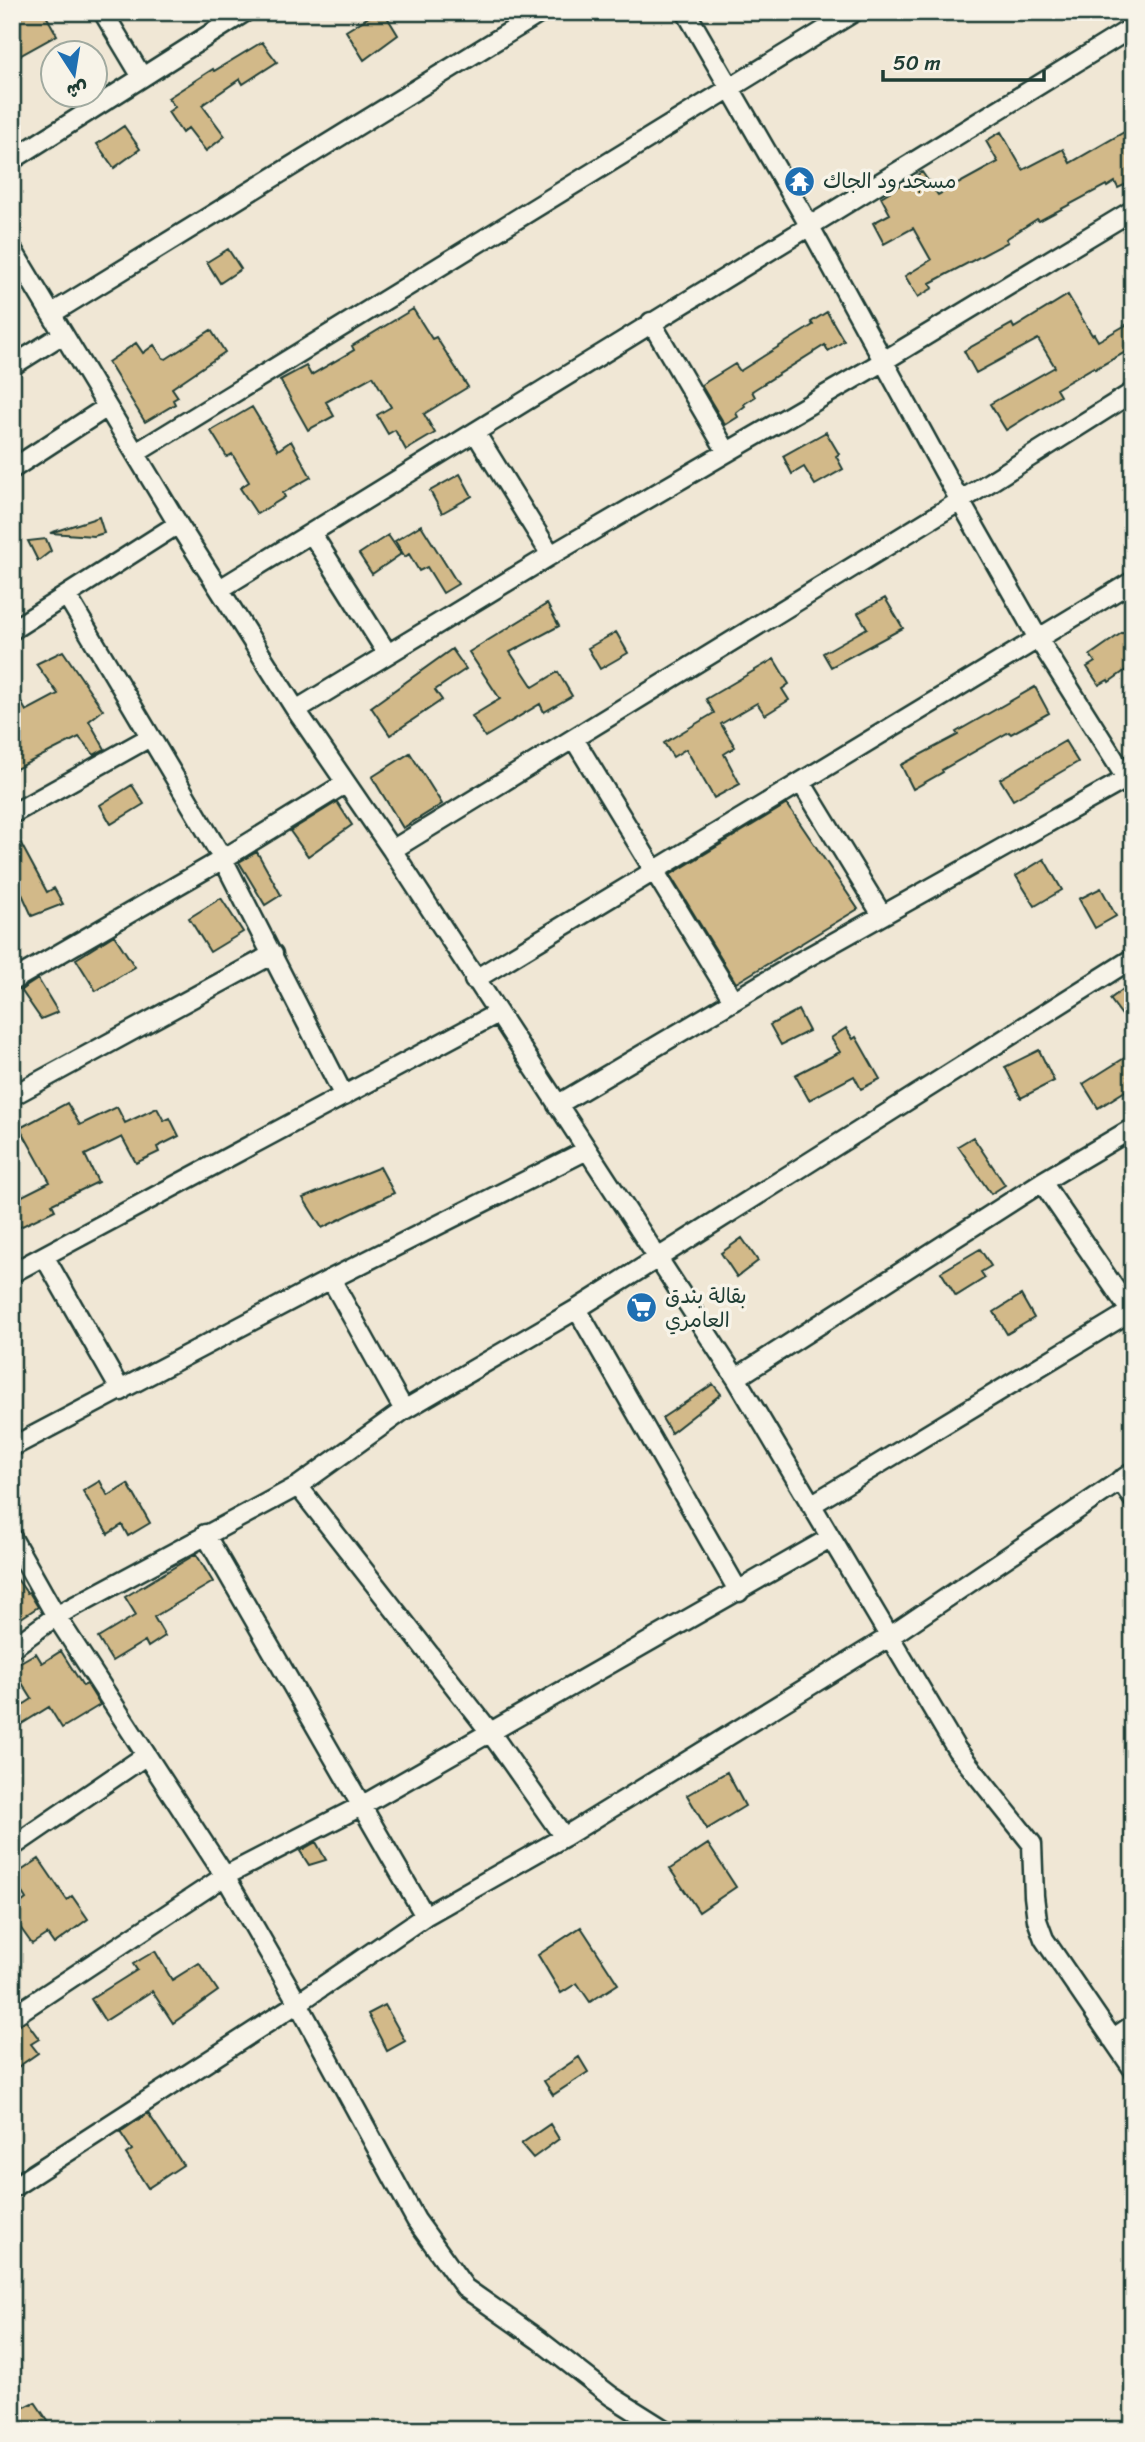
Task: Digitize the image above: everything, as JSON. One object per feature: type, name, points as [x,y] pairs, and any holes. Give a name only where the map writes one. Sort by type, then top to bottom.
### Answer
[{"type":"street","points":[[103,12],[142,77]]},
{"type":"street","points":[[12,160],[245,12]]},
{"type":"street","points":[[51,314],[542,12]]},
{"type":"street","points":[[557,1105],[882,915],[1131,781],[1039,639],[960,502],[809,225],[686,12]]},
{"type":"street","points":[[136,453],[854,12]]},
{"type":"street","points":[[220,589],[1133,27]]},
{"type":"street","points":[[296,710],[551,555],[883,362],[1133,210]]},
{"type":"street","points":[[12,249],[178,524],[296,710],[392,850],[496,1014],[736,1378],[957,1750],[1032,1844],[1037,1920],[1044,1939],[1133,2069]]},
{"type":"street","points":[[651,322],[727,452]]},
{"type":"street","points":[[12,366],[63,334]]},
{"type":"street","points":[[392,850],[960,502],[1133,392]]},
{"type":"street","points":[[12,469],[107,407]]},
{"type":"street","points":[[475,432],[551,555]]},
{"type":"street","points":[[12,630],[178,524]]},
{"type":"street","points":[[312,534],[387,653]]},
{"type":"street","points":[[474,980],[1133,581]]},
{"type":"street","points":[[67,596],[223,859],[344,1096]]},
{"type":"street","points":[[12,814],[150,737]]},
{"type":"street","points":[[574,739],[733,1000]]},
{"type":"street","points":[[801,782],[882,915]]},
{"type":"street","points":[[12,981],[223,859],[346,783]]},
{"type":"street","points":[[12,1096],[273,954]]},
{"type":"street","points":[[12,1648],[56,1616],[298,1486],[404,1410],[577,1309],[1133,958]]},
{"type":"street","points":[[12,1273],[496,1014]]},
{"type":"street","points":[[736,1378],[1042,1182],[1133,1128]]},
{"type":"street","points":[[12,1447],[331,1279],[587,1150]]},
{"type":"street","points":[[811,1505],[1132,1312],[1042,1182]]},
{"type":"street","points":[[44,1256],[121,1391]]},
{"type":"street","points":[[331,1279],[404,1410]]},
{"type":"street","points":[[577,1309],[739,1592]]},
{"type":"street","points":[[12,2188],[298,2003],[425,1916],[564,1836],[889,1637],[1126,1476],[1133,1499]]},
{"type":"street","points":[[298,1486],[490,1732],[564,1836]]},
{"type":"street","points":[[205,1534],[425,1916]]},
{"type":"street","points":[[12,1538],[56,1616],[225,1876],[298,2003],[416,2220],[465,2288],[539,2340],[611,2396],[666,2430]]},
{"type":"street","points":[[12,2017],[225,1876],[361,1806],[830,1538]]},
{"type":"street","points":[[12,1847],[145,1755]]},
{"type":"street","points":[[1112,2039],[1133,2025]]},
{"type":"building","points":[[12,12],[44,12],[57,35],[52,38],[38,38],[38,46],[12,60],[12,37],[20,32],[12,19]]},
{"type":"building","points":[[377,12],[384,12],[398,35],[364,60],[346,31]]},
{"type":"building","points":[[262,42],[277,62],[243,84],[240,79],[202,105],[225,136],[206,151],[188,128],[182,133],[168,112],[175,107],[168,98]]},
{"type":"building","points":[[124,126],[140,149],[114,168],[97,144]]},
{"type":"building","points":[[1133,127],[1133,181],[1118,188],[1115,182],[1107,187],[1106,185],[1039,221],[1037,219],[1006,239],[1008,242],[930,283],[933,288],[918,297],[905,276],[931,260],[913,228],[884,244],[873,223],[890,214],[881,197],[922,172],[938,195],[998,162],[986,141],[1001,132],[1023,170],[1063,149],[1070,163]]},
{"type":"building","points":[[228,249],[241,269],[220,283],[207,262]]},
{"type":"building","points":[[1068,295],[1098,341],[1133,321],[1133,348],[1056,389],[1060,396],[1006,430],[990,404],[1055,367],[1038,339],[976,373],[964,351],[1012,324],[1014,328]]},
{"type":"building","points":[[413,309],[432,339],[436,337],[468,387],[424,414],[435,433],[406,450],[395,430],[388,434],[377,415],[391,407],[373,376],[326,402],[334,416],[308,430],[280,380],[306,366],[311,375],[354,350],[352,346]]},
{"type":"building","points":[[827,312],[844,341],[828,351],[825,345],[752,391],[755,397],[736,413],[738,417],[725,425],[701,385],[735,364],[740,371],[813,325],[811,322]]},
{"type":"building","points":[[211,330],[225,352],[172,388],[178,397],[173,400],[175,404],[145,422],[108,362],[136,343],[143,353],[154,345],[166,359]]},
{"type":"building","points":[[252,407],[278,450],[291,441],[311,477],[283,493],[285,497],[257,514],[240,488],[249,482],[232,454],[227,457],[211,431]]},
{"type":"building","points":[[826,432],[839,454],[836,456],[843,469],[815,485],[804,467],[792,474],[783,456]]},
{"type":"building","points":[[460,474],[472,496],[442,513],[430,491]]},
{"type":"building","points":[[99,517],[104,533],[94,536],[50,533]]},
{"type":"building","points":[[421,525],[458,584],[443,593],[427,567],[419,571],[409,554],[405,557],[395,541]]},
{"type":"building","points":[[388,535],[401,554],[372,574],[359,554]]},
{"type":"building","points":[[46,539],[51,551],[38,561],[28,541]]},
{"type":"building","points":[[885,598],[903,628],[831,667],[823,653],[867,628],[858,613]]},
{"type":"building","points":[[547,604],[559,626],[510,652],[533,687],[558,672],[572,696],[544,712],[540,704],[485,737],[472,716],[500,699],[469,652]]},
{"type":"building","points":[[616,632],[628,653],[600,669],[588,648]]},
{"type":"building","points":[[1123,632],[1133,645],[1133,665],[1109,682],[1108,680],[1099,685],[1087,667],[1095,662],[1090,655]]},
{"type":"building","points":[[452,649],[466,669],[435,690],[442,700],[390,735],[371,707]]},
{"type":"building","points":[[63,651],[103,710],[89,721],[105,749],[94,755],[79,737],[12,771],[12,685],[26,711],[58,694],[36,664]]},
{"type":"building","points":[[774,659],[789,684],[782,689],[789,700],[765,715],[757,703],[721,724],[735,747],[724,754],[740,784],[714,798],[686,749],[673,757],[664,743],[714,713],[706,699]]},
{"type":"building","points":[[1035,687],[1049,713],[1011,734],[1009,732],[913,789],[901,765],[958,735],[956,732]]},
{"type":"building","points":[[1065,741],[1078,762],[1013,800],[1000,779]]},
{"type":"building","points":[[410,753],[442,804],[403,828],[372,777]]},
{"type":"building","points":[[132,785],[144,804],[111,824],[100,805]]},
{"type":"building","points":[[337,802],[352,825],[308,856],[290,831]]},
{"type":"building","points":[[787,804],[858,909],[736,983],[670,875]]},
{"type":"building","points":[[12,827],[47,892],[54,888],[63,904],[32,916],[12,872]]},
{"type":"building","points":[[257,852],[281,895],[265,905],[239,862]]},
{"type":"building","points":[[1044,859],[1062,890],[1035,906],[1016,876]]},
{"type":"building","points":[[1101,888],[1116,916],[1095,928],[1079,899]]},
{"type":"building","points":[[221,898],[243,932],[210,952],[189,918]]},
{"type":"building","points":[[114,935],[135,967],[96,991],[76,959]]},
{"type":"building","points":[[38,979],[58,1012],[41,1019],[21,990]]},
{"type":"building","points":[[1133,982],[1133,1030],[1110,999]]},
{"type":"building","points":[[798,1010],[809,1031],[781,1045],[770,1025]]},
{"type":"building","points":[[846,1028],[853,1039],[856,1037],[880,1079],[861,1089],[854,1076],[809,1100],[795,1075],[840,1052],[831,1038]]},
{"type":"building","points":[[1039,1050],[1054,1081],[1021,1098],[1005,1067]]},
{"type":"building","points":[[1126,1057],[1133,1067],[1133,1086],[1098,1108],[1083,1084]]},
{"type":"building","points":[[67,1103],[80,1125],[117,1107],[125,1123],[157,1108],[164,1121],[170,1118],[179,1136],[157,1147],[159,1152],[136,1163],[122,1137],[85,1155],[98,1182],[52,1204],[55,1210],[12,1231],[12,1201],[50,1182],[20,1128]]},
{"type":"building","points":[[973,1137],[1005,1185],[991,1194],[958,1146]]},
{"type":"building","points":[[380,1167],[394,1193],[322,1228],[303,1198]]},
{"type":"building","points":[[742,1238],[758,1261],[737,1277],[721,1253]]},
{"type":"building","points":[[980,1249],[991,1266],[981,1272],[985,1278],[956,1296],[941,1272]]},
{"type":"building","points":[[1021,1295],[1034,1318],[1007,1334],[994,1312]]},
{"type":"building","points":[[713,1384],[721,1394],[671,1433],[662,1418]]},
{"type":"building","points":[[100,1481],[108,1496],[128,1484],[150,1523],[128,1536],[122,1525],[108,1534],[83,1491]]},
{"type":"building","points":[[196,1554],[213,1582],[154,1617],[165,1636],[148,1647],[145,1641],[112,1661],[98,1638],[136,1615],[125,1597]]},
{"type":"building","points":[[12,1572],[38,1607],[12,1624]]},
{"type":"building","points":[[61,1651],[83,1686],[87,1684],[100,1705],[62,1728],[49,1707],[12,1730],[12,1712],[32,1699],[12,1667],[36,1653],[42,1663]]},
{"type":"building","points":[[727,1772],[745,1806],[707,1829],[687,1795]]},
{"type":"building","points":[[316,1842],[326,1860],[309,1865],[300,1851]]},
{"type":"building","points":[[708,1844],[736,1887],[699,1912],[670,1869]]},
{"type":"building","points":[[39,1859],[67,1900],[72,1896],[88,1919],[54,1944],[47,1934],[32,1944],[12,1916],[12,1910],[26,1899],[12,1877]]},
{"type":"building","points":[[581,1927],[618,1984],[590,2002],[577,1983],[561,1993],[538,1955]]},
{"type":"building","points":[[155,1951],[172,1980],[199,1963],[218,1991],[173,2023],[152,1991],[105,2021],[91,1999],[137,1970],[133,1964]]},
{"type":"building","points":[[385,2005],[405,2041],[387,2051],[368,2014]]},
{"type":"building","points":[[26,2021],[39,2039],[31,2044],[38,2053],[12,2071],[12,2028]]},
{"type":"building","points":[[579,2057],[588,2072],[553,2095],[544,2081]]},
{"type":"building","points":[[148,2113],[183,2165],[148,2188],[126,2154],[132,2150],[120,2132]]},
{"type":"building","points":[[550,2124],[559,2139],[533,2158],[521,2144]]},
{"type":"building","points":[[12,2383],[25,2407],[35,2402],[54,2430],[12,2430]]},
{"type":"place","name":"مسجد ود الجاك","points":[[800,181]]},
{"type":"place","name":"بقالة بندق العامري","points":[[642,1308]]}]
